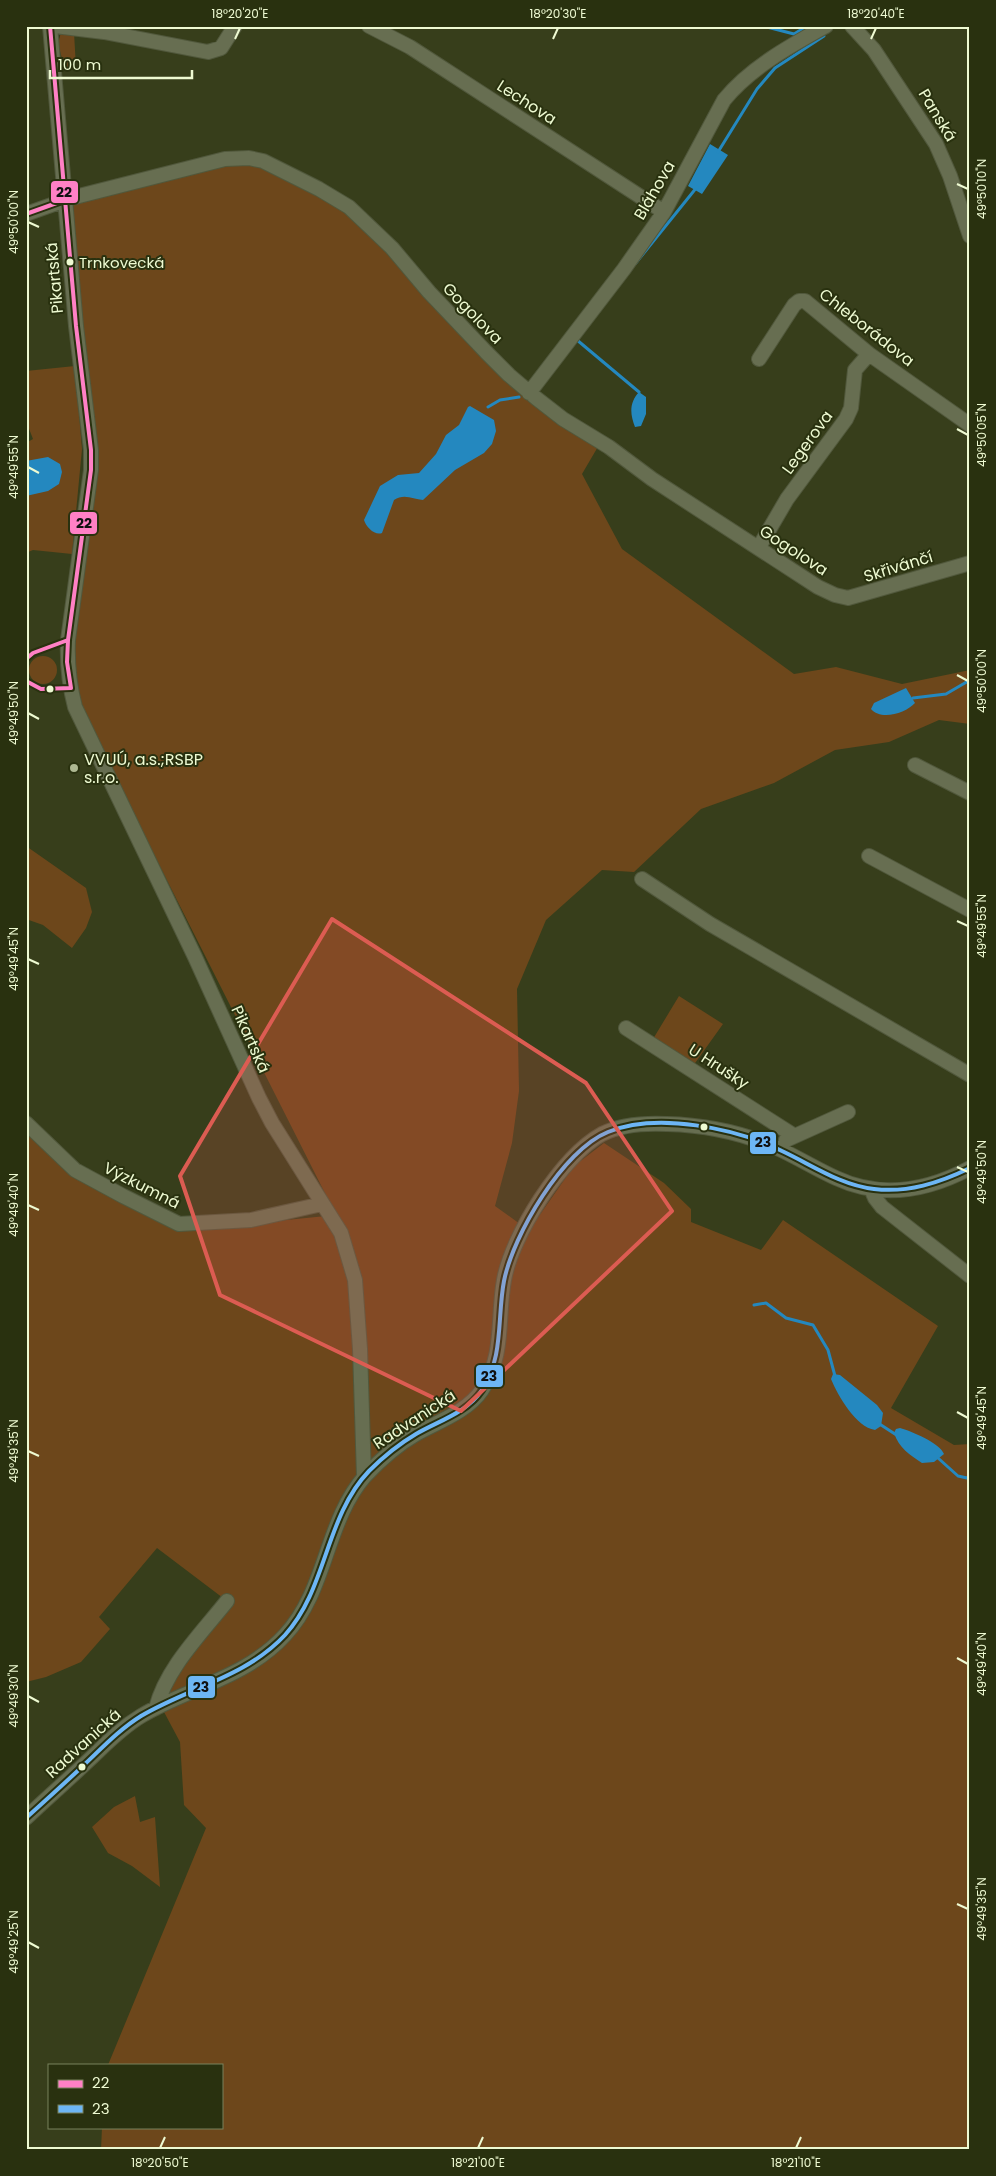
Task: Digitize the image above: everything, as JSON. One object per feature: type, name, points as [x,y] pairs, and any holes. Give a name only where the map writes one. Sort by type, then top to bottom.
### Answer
[{"type":"street","name":"Pikartská","points":[[50,26],[76,326],[91,450],[91,470],[68,640],[67,662],[75,707],[195,958],[259,1098],[272,1123],[341,1233],[355,1280],[360,1349],[364,1477]]},
{"type":"street","points":[[55,26],[104,32],[208,52],[221,48],[235,26]]},
{"type":"street","name":"Lechova","points":[[369,26],[416,52],[664,212]]},
{"type":"street","name":"Bláhova","points":[[529,393],[624,269],[664,212],[715,114],[730,93],[770,60],[826,26]]},
{"type":"street","name":"Panská","points":[[852,26],[874,50],[936,144],[950,176],[970,236]]},
{"type":"street","name":"Gogolova","points":[[65,200],[225,159],[248,158],[269,163],[332,197],[361,217],[392,248],[429,292],[509,375],[562,419],[609,447],[652,479],[818,587],[835,596]]},
{"type":"street","points":[[26,214],[65,200]]},
{"type":"street","name":"Chleborádova","points":[[759,359],[794,306],[802,301],[809,303],[869,354],[970,425]]},
{"type":"street","name":"Legerova","points":[[759,547],[787,499],[846,419],[851,408],[855,370],[869,354]]},
{"type":"street","name":"Skřivánčí","points":[[835,596],[848,598],[864,595],[970,563]]},
{"type":"street","points":[[915,765],[970,793]]},
{"type":"street","points":[[869,856],[970,910]]},
{"type":"street","points":[[642,879],[710,924],[970,1075]]},
{"type":"street","name":"U Hrušky","points":[[626,1028],[793,1136]]},
{"type":"street","points":[[774,1147],[793,1136],[848,1112]]},
{"type":"street","name":"Výzkumná","points":[[26,1123],[75,1170],[179,1224],[251,1220],[322,1204]]},
{"type":"street","name":"Radvanická","points":[[26,1818],[120,1731],[156,1708],[248,1666],[263,1656],[285,1635],[306,1606],[345,1506],[364,1477],[393,1450],[463,1408],[482,1389],[493,1365],[499,1344],[503,1283],[512,1252],[526,1222],[544,1194],[570,1161],[590,1143],[604,1134],[623,1127],[665,1124],[692,1125],[726,1131],[774,1147],[839,1180],[872,1190],[918,1188],[948,1179],[970,1168]]},
{"type":"street","points":[[872,1190],[882,1207],[970,1276]]},
{"type":"street","points":[[156,1708],[162,1688],[170,1674],[227,1601]]},
{"type":"highlighted area","points":[[332,919],[586,1083],[672,1211],[461,1411],[220,1295],[180,1176]]},
{"type":"shaded area","points":[[61,32],[74,32],[76,68],[66,69],[66,64],[63,62],[58,44]]},
{"type":"shaded area","points":[[226,163],[268,166],[351,212],[513,388],[558,421],[599,445],[582,474],[622,549],[794,674],[836,667],[902,684],[970,670],[970,724],[939,720],[889,742],[835,750],[774,783],[701,809],[634,872],[602,870],[546,920],[517,989],[519,1091],[512,1143],[495,1206],[520,1224],[532,1226],[574,1166],[604,1143],[664,1183],[691,1209],[691,1222],[761,1250],[783,1220],[938,1326],[891,1408],[954,1445],[970,1444],[970,2150],[101,2150],[102,2128],[222,2128],[222,2064],[108,2064],[206,1828],[184,1805],[180,1742],[156,1697],[227,1601],[157,1548],[99,1617],[110,1629],[81,1662],[46,1677],[26,1682],[26,1129],[71,1172],[177,1231],[336,1215],[82,712],[71,652],[97,465],[81,342],[73,201]]},
{"type":"shaded area","points":[[75,366],[82,449],[72,554],[33,550],[26,553],[26,443],[33,439],[26,421],[26,371]]},
{"type":"shaded area","points":[[43,656],[53,660],[57,670],[53,680],[43,684],[33,680],[29,670],[33,660]]},
{"type":"shaded area","points":[[26,846],[86,888],[92,912],[86,928],[72,948],[43,925],[26,919]]},
{"type":"shaded area","points":[[679,996],[723,1024],[693,1066],[653,1039]]},
{"type":"shaded area","points":[[135,1796],[140,1822],[155,1817],[160,1887],[132,1866],[108,1853],[92,1827],[114,1807]]},
{"type":"water","points":[[710,144],[728,155],[702,194],[688,186]]},
{"type":"water","points":[[639,392],[646,397],[646,414],[641,426],[635,427],[631,409],[633,400]]},
{"type":"water","points":[[470,406],[494,420],[496,431],[492,444],[484,453],[455,470],[423,500],[401,497],[394,500],[382,533],[379,534],[371,530],[364,520],[380,486],[398,475],[419,473],[436,454],[446,435],[459,425]]},
{"type":"water","points":[[48,457],[60,464],[62,472],[59,484],[48,491],[26,496],[26,461]]},
{"type":"water","points":[[906,688],[915,703],[906,710],[881,715],[871,709],[874,703]]},
{"type":"water","points":[[833,1374],[840,1375],[877,1405],[883,1413],[881,1426],[875,1430],[868,1428],[848,1410],[831,1379]]},
{"type":"water","points":[[900,1428],[931,1442],[944,1454],[934,1462],[922,1463],[909,1454],[899,1443],[894,1433],[896,1429]]},
{"type":"waterway","points":[[763,26],[794,34],[807,26]]},
{"type":"waterway","points":[[718,152],[757,89],[775,68],[824,36]]},
{"type":"waterway","points":[[635,264],[697,187]]},
{"type":"waterway","points":[[577,340],[639,392]]},
{"type":"waterway","points":[[488,407],[500,400],[519,397]]},
{"type":"waterway","points":[[913,698],[946,694],[970,680]]},
{"type":"waterway","points":[[754,1305],[766,1303],[786,1318],[813,1325],[828,1350],[835,1376]]},
{"type":"waterway","points":[[878,1423],[898,1436]]},
{"type":"waterway","points":[[938,1458],[958,1476],[967,1478],[970,1475]]},
{"type":"transit line","name":"22","points":[[50,26],[76,326],[91,450],[91,470],[68,640],[67,662],[71,688]]},
{"type":"transit line","name":"22","points":[[26,214],[65,200]]},
{"type":"transit line","name":"22","points":[[26,659],[33,653],[68,640]]},
{"type":"transit line","name":"22","points":[[26,681],[41,689],[71,688]]},
{"type":"transit line","name":"23","points":[[26,1818],[112,1738],[133,1721],[159,1706],[235,1672],[270,1649],[285,1635],[299,1617],[310,1596],[334,1531],[354,1489],[369,1471],[391,1451],[425,1429],[460,1411],[476,1398],[482,1390],[494,1364],[499,1337],[504,1281],[509,1262],[518,1241],[542,1196],[574,1156],[591,1142],[608,1132],[628,1126],[649,1123],[696,1125],[763,1143],[838,1179],[862,1187],[887,1190],[923,1186],[970,1168]]},
{"type":"place","name":"Trnkovecká","points":[[70,262]]},
{"type":"place","name":"VVUÚ, a.s.;RSBP s.r.o.","points":[[74,768]]}]
